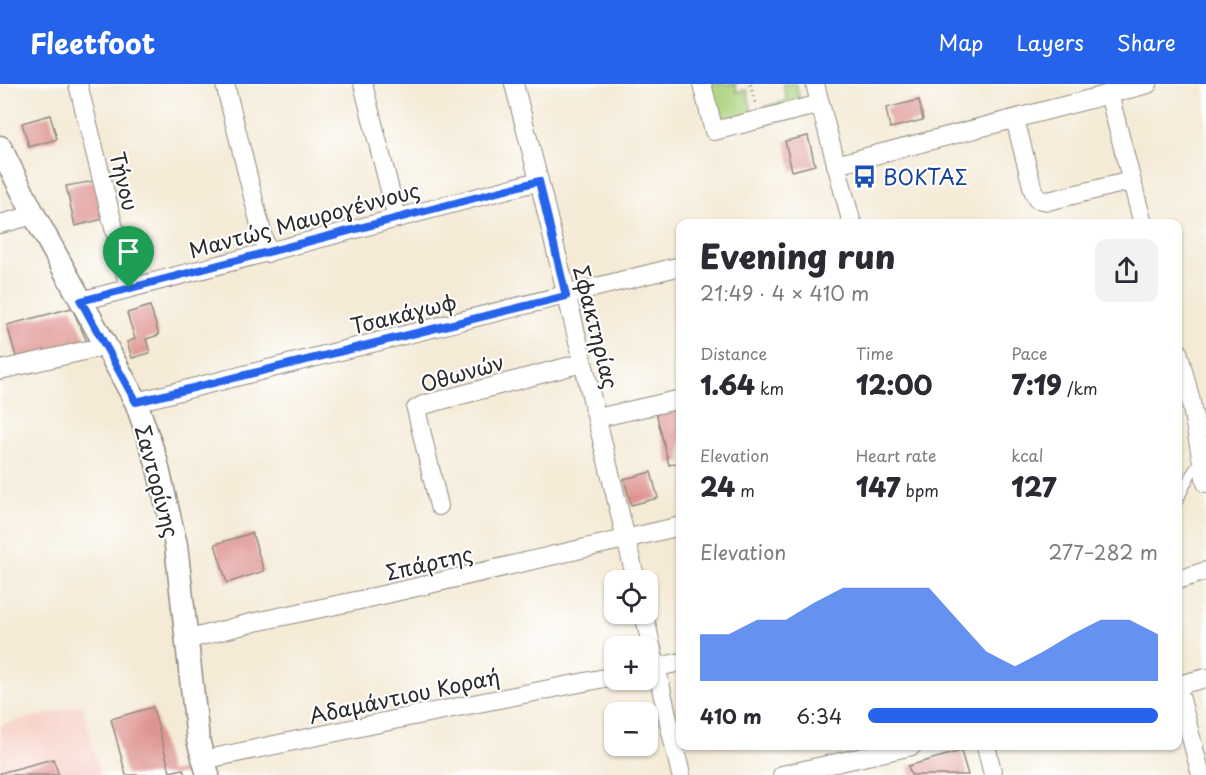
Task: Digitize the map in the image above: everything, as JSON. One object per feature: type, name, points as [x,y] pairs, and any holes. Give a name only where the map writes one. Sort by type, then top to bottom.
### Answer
[{"type":"street","name":"Τήνου","points":[[78,84],[129,288]]},
{"type":"street","points":[[225,84],[267,253]]},
{"type":"street","points":[[363,84],[397,218]]},
{"type":"street","name":"Σφακτηρίας","points":[[514,84],[634,570]]},
{"type":"street","points":[[702,84],[714,131],[820,104]]},
{"type":"street","points":[[815,84],[849,219]]},
{"type":"street","points":[[836,165],[1148,84]]},
{"type":"street","points":[[1109,94],[1142,219]]},
{"type":"street","points":[[1015,118],[1037,199],[1048,201],[1131,181]]},
{"type":"street","name":"Σαντορίνης","points":[[0,147],[136,402],[156,460],[176,545],[198,740],[205,767]]},
{"type":"street","name":"Μαντώς Μαυρογέννους","points":[[81,301],[539,181]]},
{"type":"street","points":[[0,224],[34,214]]},
{"type":"street","name":"Τσακάγωφ","points":[[136,402],[676,267]]},
{"type":"street","points":[[0,370],[106,346]]},
{"type":"street","name":"Οθωνών","points":[[439,506],[416,409],[423,405],[582,363]]},
{"type":"street","points":[[1182,382],[1206,483]]},
{"type":"street","points":[[597,418],[676,400]]},
{"type":"street","name":"Σπάρτης","points":[[186,640],[255,622],[676,527]]},
{"type":"street","points":[[1182,579],[1206,571]]},
{"type":"street","points":[[658,667],[676,663]]},
{"type":"street","name":"Αδαμάντιου Κοραή","points":[[205,767],[413,716],[604,678]]},
{"type":"street","points":[[1182,686],[1206,678]]},
{"type":"street","points":[[658,690],[681,775]]},
{"type":"street","points":[[1182,702],[1201,775]]},
{"type":"street","points":[[782,775],[894,750]]},
{"type":"street","points":[[987,750],[993,775]]},
{"type":"lane","points":[[1182,493],[1191,474],[1202,459]]},
{"type":"shaded area","points":[[83,705],[100,775],[0,775],[0,725]]},
{"type":"green space","points":[[706,84],[737,84],[735,85],[737,92],[747,90],[753,117],[717,127]]},
{"type":"green space","points":[[783,84],[796,84],[801,105],[766,114],[764,107],[787,101]]},
{"type":"building","points":[[919,100],[923,120],[890,128],[886,108]]},
{"type":"building","points":[[50,115],[57,139],[29,147],[22,123]]},
{"type":"building","points":[[808,136],[815,165],[792,171],[785,141]]},
{"type":"building","points":[[94,181],[103,219],[75,226],[66,186]]},
{"type":"building","points":[[150,306],[159,335],[146,339],[150,353],[132,358],[127,342],[135,339],[127,313]]},
{"type":"building","points":[[72,308],[88,344],[18,363],[7,325]]},
{"type":"building","points":[[676,408],[676,463],[669,465],[656,412]]},
{"type":"building","points":[[651,472],[658,498],[631,505],[624,479]]},
{"type":"building","points":[[252,533],[264,571],[227,583],[215,544]]},
{"type":"building","points":[[153,707],[170,772],[183,769],[185,775],[126,775],[111,719]]},
{"type":"building","points":[[961,751],[968,775],[911,775],[908,766]]},
{"type":"building","points":[[53,759],[59,775],[0,775],[0,773]]},
{"type":"place","name":"ΒΟΚΤΑΣ","points":[[865,176]]},
{"type":"route","points":[[539,181],[566,296],[136,402],[81,301],[129,288],[539,181]]}]
